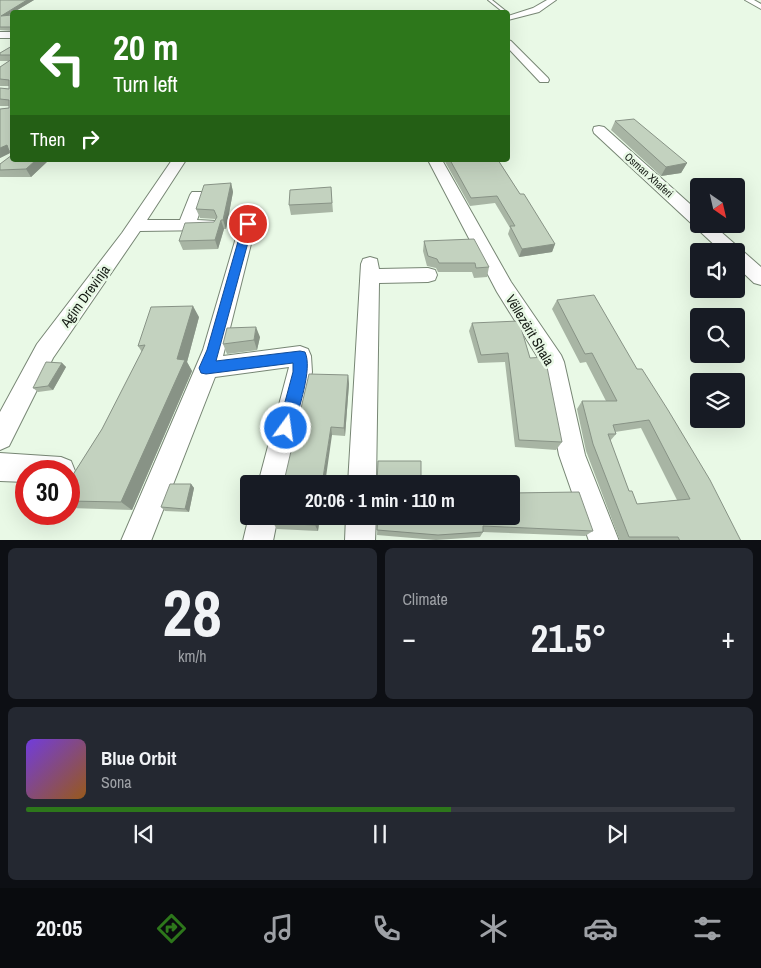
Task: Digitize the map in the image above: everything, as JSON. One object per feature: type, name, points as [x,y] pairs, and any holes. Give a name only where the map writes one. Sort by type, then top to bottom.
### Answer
[{"type":"street","points":[[510,16],[536,10],[552,0]]},
{"type":"street","points":[[749,0],[761,8]]},
{"type":"street","points":[[510,45],[544,80]]},
{"type":"street","name":"Osman Xhaferi","points":[[599,130],[690,213]]},
{"type":"street","name":"Agim Drevinja","points":[[0,437],[45,351],[135,226],[178,162]]},
{"type":"street","name":"Vëllezërit Shala","points":[[436,162],[504,287],[553,362],[572,455],[604,540]]},
{"type":"street","points":[[186,226],[198,195]]},
{"type":"street","points":[[136,540],[214,350],[248,224]]},
{"type":"street","points":[[135,226],[211,225]]},
{"type":"street","points":[[712,233],[723,243]]},
{"type":"street","points":[[745,263],[761,278]]},
{"type":"street","points":[[362,475],[370,270],[428,275]]},
{"type":"street","points":[[206,368],[300,356],[300,372],[274,475]]},
{"type":"street","points":[[0,467],[15,468]]},
{"type":"street","points":[[258,540],[262,525]]},
{"type":"street","points":[[360,540],[361,525]]},
{"type":"lane","points":[[490,0],[501,10]]},
{"type":"building","points":[[0,0],[27,0],[1,16],[10,15],[10,27],[0,27]]},
{"type":"building","points":[[10,47],[10,55],[0,55],[0,53]]},
{"type":"building","points":[[10,60],[10,151],[7,145],[0,148],[0,109],[9,108],[9,100],[0,99],[0,88],[9,89],[9,80],[0,79],[0,67]]},
{"type":"building","points":[[634,119],[687,163],[666,167],[615,121]]},
{"type":"building","points":[[10,156],[10,162],[34,162],[26,169],[0,170],[0,164]]},
{"type":"building","points":[[451,162],[499,162],[520,194],[524,194],[555,244],[522,249],[510,226],[515,226],[497,196],[471,198]]},
{"type":"building","points":[[231,183],[223,220],[221,220],[215,240],[179,241],[185,223],[214,222],[217,217],[214,210],[196,209],[204,185]]},
{"type":"building","points":[[331,187],[332,203],[289,205],[290,190]]},
{"type":"building","points":[[474,239],[489,267],[476,268],[475,263],[439,263],[437,259],[428,256],[424,241]]},
{"type":"building","points":[[594,295],[637,369],[642,369],[710,480],[740,540],[680,540],[678,537],[629,537],[593,444],[582,401],[617,401],[592,353],[585,354],[557,300]],"holes":[[[649,420],[690,499],[637,504],[632,491],[629,491],[608,434],[616,434],[613,425]]]},
{"type":"building","points":[[193,306],[177,359],[185,360],[121,502],[80,501],[80,464],[102,429],[145,345],[138,346],[151,307]]},
{"type":"building","points":[[519,321],[530,358],[545,357],[562,442],[519,440],[508,353],[481,355],[472,323]]},
{"type":"building","points":[[256,327],[254,340],[223,344],[227,328]]},
{"type":"building","points":[[46,362],[62,363],[48,386],[33,388]]},
{"type":"building","points":[[309,374],[348,375],[344,428],[331,427],[323,475],[285,475]]},
{"type":"building","points":[[378,461],[421,461],[421,475],[377,475]]},
{"type":"building","points":[[170,484],[191,484],[185,509],[161,507]]},
{"type":"building","points":[[579,492],[593,531],[483,526],[483,532],[438,535],[377,530],[377,525],[520,525],[520,493]]},
{"type":"route","points":[[248,224],[214,350],[206,368],[300,356],[300,372],[286,428]]}]
